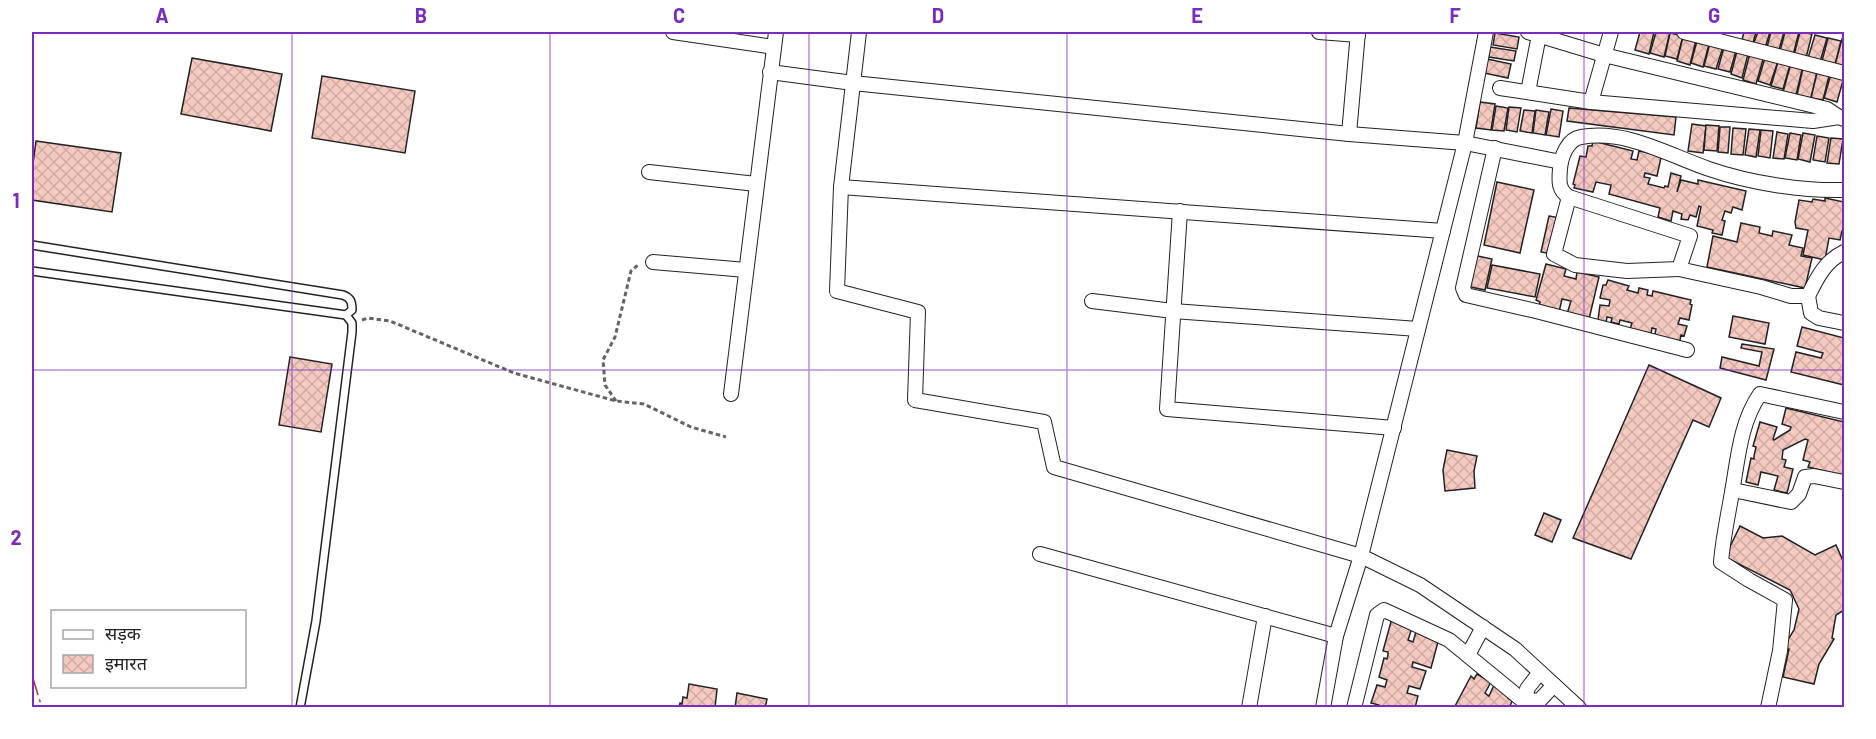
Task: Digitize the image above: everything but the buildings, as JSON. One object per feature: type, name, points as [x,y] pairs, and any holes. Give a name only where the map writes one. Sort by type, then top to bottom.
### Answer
[{"type":"street","points":[[673,32],[774,47]]},
{"type":"street","points":[[730,394],[776,32]]},
{"type":"street","points":[[859,32],[841,187],[837,291],[918,312],[915,400],[1044,422],[1054,467],[1361,556],[1420,585],[1483,627],[1515,650],[1579,708]]},
{"type":"street","points":[[1319,32],[1358,33],[1349,134]]},
{"type":"street","points":[[1323,708],[1336,636],[1361,556],[1465,143],[1486,32]]},
{"type":"street","points":[[1591,102],[1611,32]]},
{"type":"street","points":[[1684,32],[1845,73]]},
{"type":"street","points":[[1528,92],[1534,33],[1604,55],[1827,109],[1842,118]]},
{"type":"street","points":[[770,72],[1349,134],[1465,143],[1561,162]]},
{"type":"street","points":[[1500,88],[1591,102],[1813,121],[1842,118]]},
{"type":"street","points":[[1679,269],[1690,236],[1569,197],[1562,192],[1559,185],[1561,162],[1567,146],[1578,137],[1606,135],[1637,142],[1710,169],[1783,187],[1845,190]]},
{"type":"street","points":[[1495,148],[1462,288],[1466,295],[1687,350]]},
{"type":"street","points":[[649,172],[756,184]]},
{"type":"street","points":[[841,187],[1443,231]]},
{"type":"street","points":[[1569,197],[1554,254],[1575,265],[1627,271],[1679,269],[1791,296],[1808,296]]},
{"type":"street","points":[[1180,212],[1167,410],[1394,428]]},
{"type":"street","points":[[1845,252],[1835,256],[1820,273],[1808,296],[1811,313],[1819,318],[1845,323]]},
{"type":"street","points":[[653,262],[746,270]]},
{"type":"street","points":[[1092,301],[1173,311],[1418,329]]},
{"type":"street","points":[[1768,708],[1780,651],[1785,600],[1722,562],[1723,538],[1746,422],[1751,407],[1760,394],[1845,412]]},
{"type":"street","points":[[1732,490],[1791,502],[1799,494],[1805,477],[1814,476],[1845,482]]},
{"type":"street","points":[[1040,554],[1336,636]]},
{"type":"street","points":[[1354,708],[1377,615],[1384,610],[1449,640],[1529,705]]},
{"type":"street","points":[[1249,708],[1265,616]]},
{"type":"street","points":[[1468,655],[1483,627]]},
{"type":"street","points":[[1529,705],[1527,689],[1540,672]]},
{"type":"street","points":[[1529,705],[1540,700],[1554,685]]},
{"type":"lane","points":[[32,245],[343,295],[349,297],[352,303],[351,310],[346,315]]},
{"type":"lane","points":[[32,271],[346,315]]},
{"type":"lane","points":[[300,708],[316,621],[352,332],[351,323],[346,315]]},
{"type":"path","points":[[616,401],[605,385],[603,360],[615,338],[631,271],[640,263],[653,262]]},
{"type":"path","points":[[351,323],[368,318],[390,321],[514,373],[616,401],[644,404],[691,427],[726,437]]},
{"type":"power","points":[[32,675],[42,708]]}]
